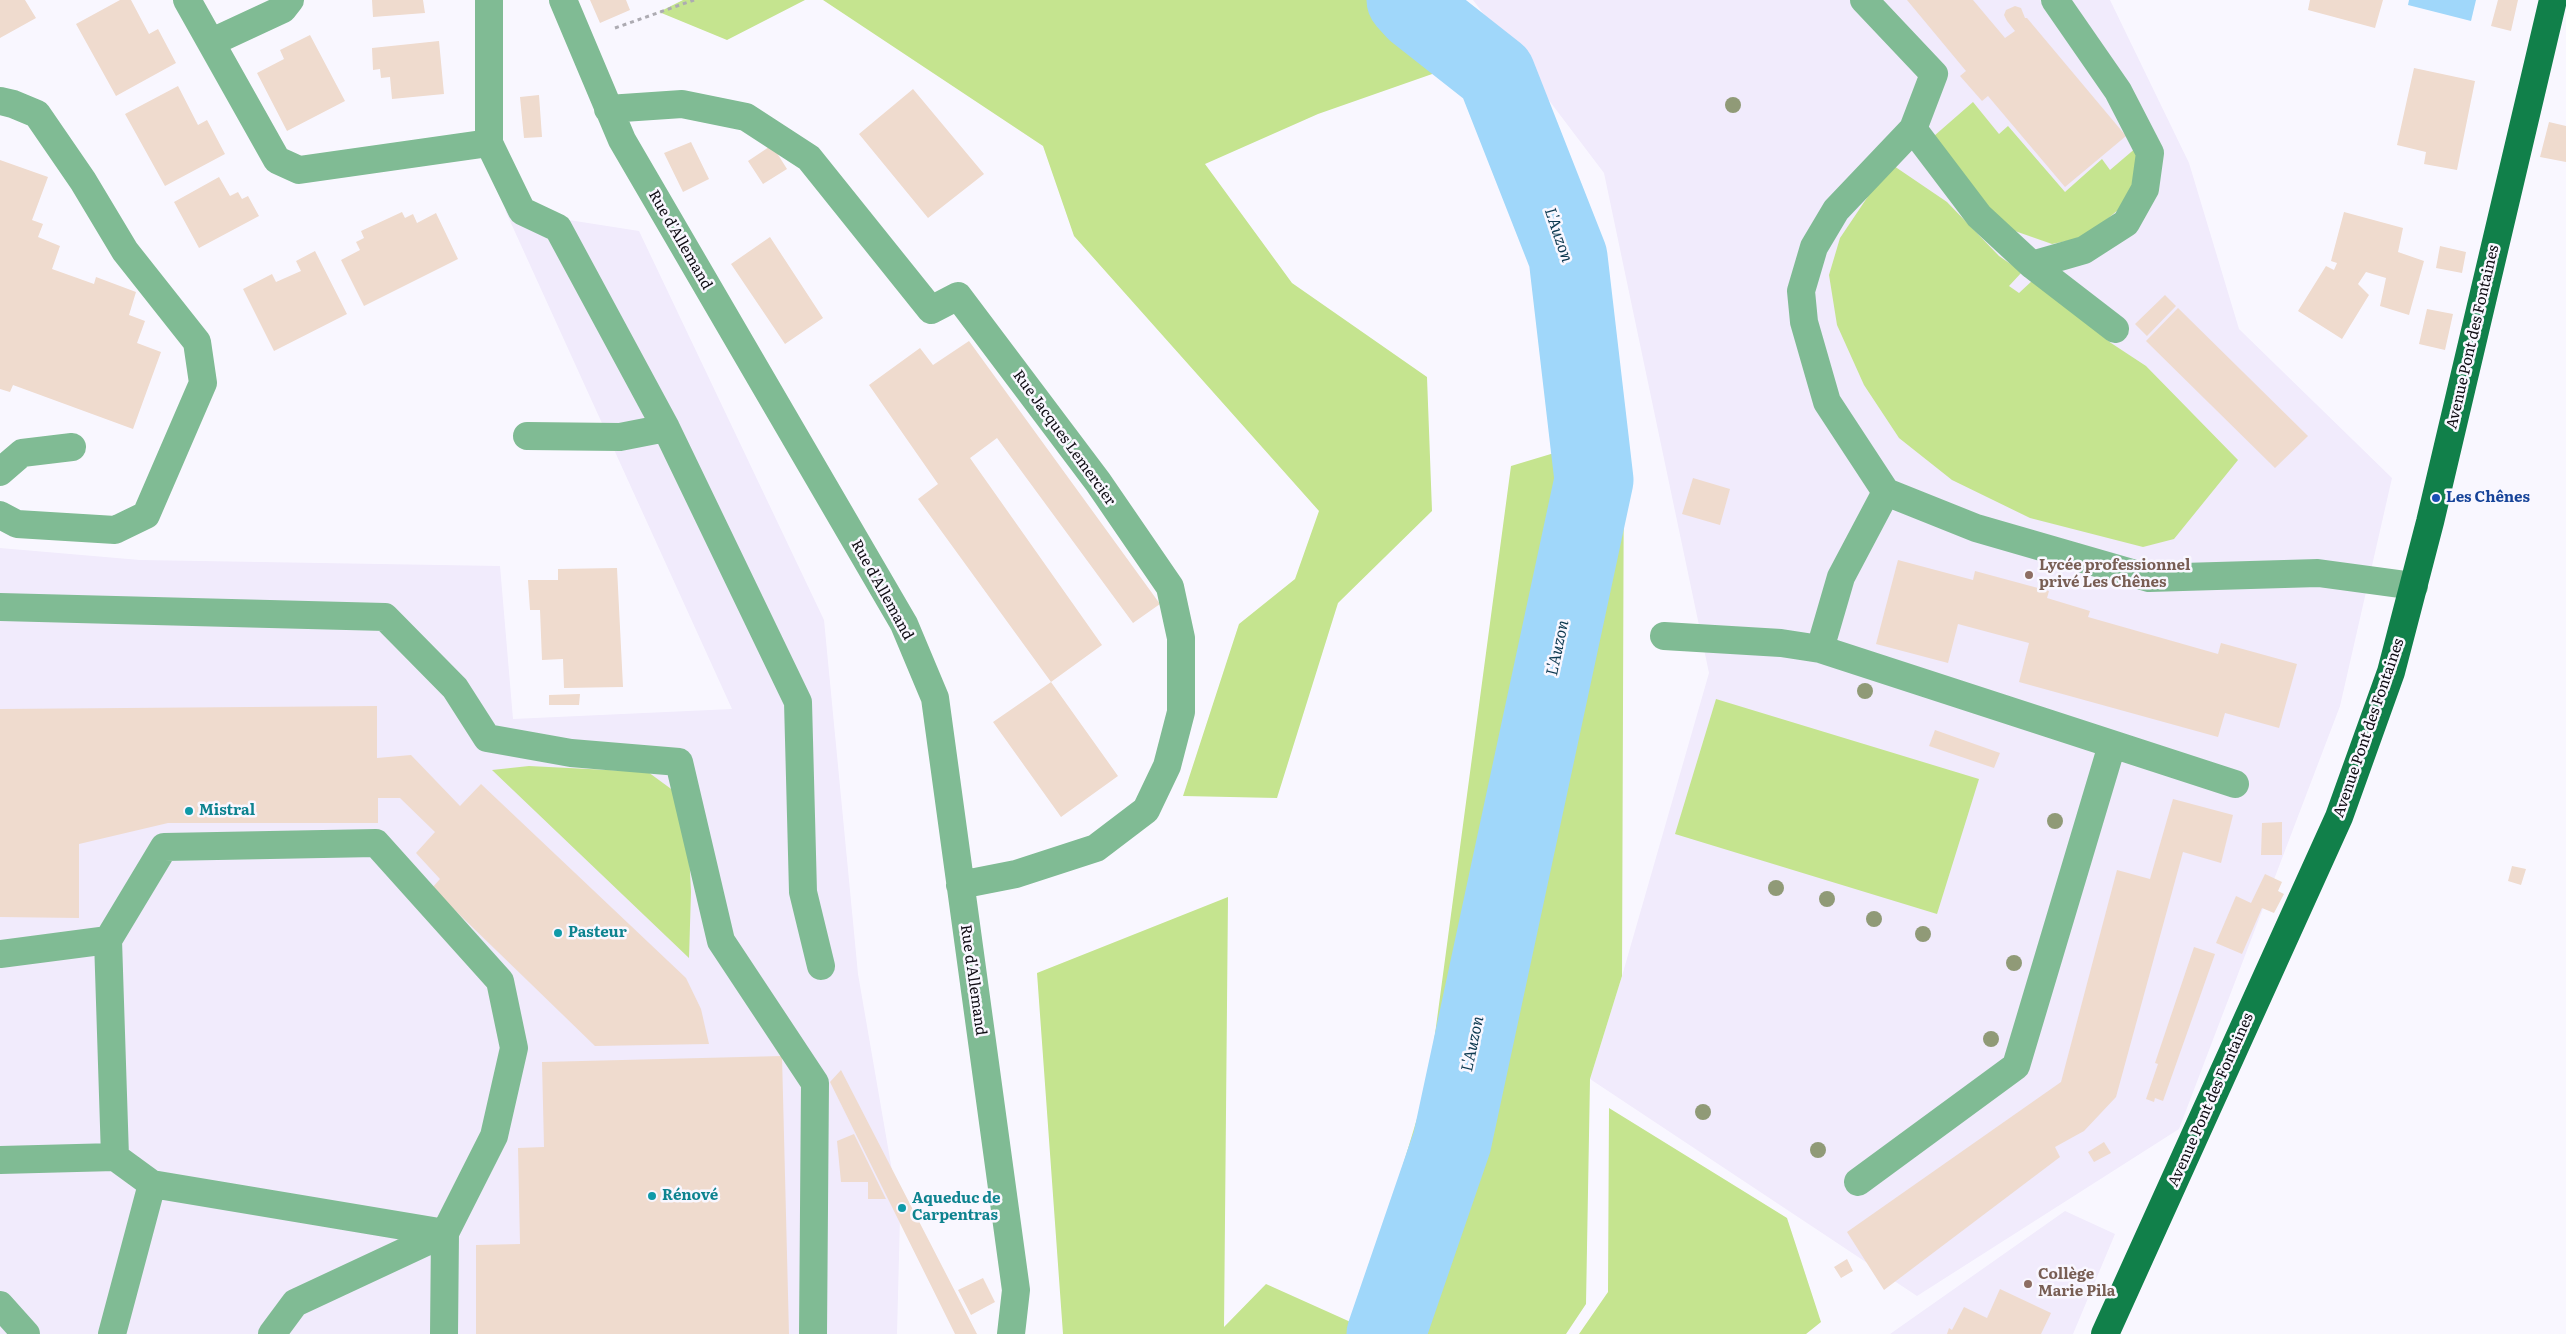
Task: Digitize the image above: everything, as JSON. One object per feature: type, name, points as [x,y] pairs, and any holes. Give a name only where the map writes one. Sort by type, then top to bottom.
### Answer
[{"type":"main road","name":"Avenue Pont des Fontaines","points":[[2105,1334],[2339,817],[2391,672],[2414,586],[2553,0]]},
{"type":"street","points":[[188,0],[277,160],[299,170],[489,144]]},
{"type":"street","points":[[212,42],[283,9],[290,0]]},
{"type":"street","points":[[489,0],[489,144],[522,211],[558,228],[666,428],[798,702],[803,892],[821,966]]},
{"type":"street","name":"Rue d'Allemand","points":[[563,0],[622,140],[904,624],[935,698],[1016,1290],[1011,1334]]},
{"type":"street","points":[[1864,0],[1934,74],[1914,129],[1836,210],[1814,247],[1801,291],[1804,322],[1827,402],[1886,492],[1976,528],[2149,578],[2318,573],[2414,586]]},
{"type":"street","points":[[2032,265],[2084,250],[2126,223],[2145,189],[2150,153],[2118,91],[2054,0]]},
{"type":"street","points":[[0,101],[37,114],[84,180],[125,252],[197,342],[203,383],[146,515],[115,530],[17,524],[0,515]]},
{"type":"street","name":"Rue Jacques Lemercier","points":[[608,108],[682,104],[746,118],[809,158],[931,310],[958,296],[1098,482],[1170,587],[1181,638],[1181,712],[1167,766],[1146,810],[1096,848],[1016,874],[960,885]]},
{"type":"street","points":[[1914,129],[1979,216],[2032,265],[2115,330]]},
{"type":"street","points":[[526,436],[620,437],[666,428]]},
{"type":"street","points":[[0,472],[22,453],[72,447]]},
{"type":"street","points":[[1820,649],[1841,577],[1886,492]]},
{"type":"street","points":[[0,607],[385,617],[455,688],[487,738],[571,753],[679,762],[721,941],[815,1083],[814,1334]]},
{"type":"street","points":[[1664,636],[1781,643],[1820,649],[2235,784]]},
{"type":"street","points":[[1858,1182],[2016,1066],[2112,745]]},
{"type":"street","points":[[114,1157],[108,940],[164,847],[376,843],[500,981],[514,1048],[494,1136],[445,1233],[444,1334]]},
{"type":"street","points":[[0,954],[108,940]]},
{"type":"street","points":[[0,1160],[114,1157],[152,1184],[445,1233]]},
{"type":"street","points":[[112,1334],[152,1184]]},
{"type":"street","points":[[272,1334],[295,1303],[445,1233]]},
{"type":"street","points":[[0,1305],[26,1334]]},
{"type":"path","points":[[580,40],[694,0]]},
{"type":"shaded area","name":"Lycée professionnel privé Les Chênes","points":[[1473,0],[2110,0],[2189,163],[2239,329],[2392,478],[2340,706],[2179,1129],[1917,1296],[1590,1079],[1622,976],[1709,673],[1604,173]]},
{"type":"shaded area","points":[[505,210],[639,231],[824,620],[858,974],[900,1217],[897,1334],[0,1334],[0,548],[140,560],[500,566],[513,719],[732,709]]},
{"type":"shaded area","name":"Collège Marie Pila","points":[[2065,1211],[2115,1234],[2073,1334],[1890,1334]]},
{"type":"green space","points":[[683,0],[805,0],[727,40],[659,12]]},
{"type":"green space","points":[[823,0],[1392,0],[1455,66],[1318,114],[1205,164],[1292,283],[1427,377],[1432,511],[1338,603],[1277,798],[1183,796],[1239,624],[1295,579],[1319,511],[1074,236],[1043,146]]},
{"type":"green space","points":[[1973,102],[1999,134],[2008,126],[2065,192],[2102,159],[2110,170],[2137,147],[2135,186],[2118,210],[2086,237],[2052,244],[2012,230],[1998,221],[1934,136]]},
{"type":"green space","points":[[1894,166],[1947,202],[1999,256],[2022,272],[2009,286],[2019,293],[2033,280],[2111,343],[2146,366],[2238,460],[2174,539],[2143,547],[2030,518],[1952,480],[1899,438],[1864,385],[1837,325],[1829,275],[1840,238],[1875,186]]},
{"type":"green space","points":[[1624,432],[1622,976],[1590,1079],[1586,1304],[1566,1334],[1063,1334],[1037,973],[1228,897],[1224,1327],[1266,1284],[1355,1324],[1429,1079],[1511,466]]},
{"type":"green space","points":[[1716,699],[1979,779],[1937,914],[1675,834]]},
{"type":"green space","points":[[529,766],[648,772],[678,794],[688,830],[691,892],[689,958],[492,770]]},
{"type":"green space","points":[[1609,1108],[1787,1218],[1821,1322],[1806,1334],[1579,1334],[1608,1292]]},
{"type":"water","points":[[2409,0],[2476,0],[2471,21],[2408,5]]},
{"type":"building","points":[[0,0],[25,0],[36,18],[0,38]]},
{"type":"building","points":[[120,0],[131,0],[149,34],[158,29],[176,63],[116,96],[76,24]]},
{"type":"building","points":[[372,0],[423,0],[425,13],[373,17]]},
{"type":"building","points":[[590,0],[626,0],[630,10],[600,23]]},
{"type":"building","points":[[1907,0],[1973,0],[2005,38],[2015,31],[2004,15],[2006,10],[2015,6],[2021,8],[2025,18],[2027,18],[2126,136],[2065,187],[1988,96],[1982,101],[1960,76],[1966,71]]},
{"type":"building","points":[[2310,0],[2383,0],[2375,28],[2308,10]]},
{"type":"building","points":[[2498,0],[2518,0],[2511,31],[2491,26]]},
{"type":"building","points":[[310,35],[345,101],[287,131],[257,73],[284,59],[280,50]]},
{"type":"building","points":[[439,41],[444,94],[392,99],[390,77],[381,78],[380,69],[373,70],[372,48]]},
{"type":"building","points":[[2414,68],[2475,81],[2457,170],[2424,164],[2426,152],[2397,145]]},
{"type":"building","points":[[178,86],[198,125],[207,120],[225,154],[165,186],[125,114]]},
{"type":"building","points":[[913,89],[984,174],[928,218],[859,134]]},
{"type":"building","points":[[539,95],[542,137],[524,138],[520,97]]},
{"type":"building","points":[[2549,122],[2566,126],[2566,162],[2540,157]]},
{"type":"building","points":[[691,142],[709,179],[683,192],[664,153]]},
{"type":"building","points":[[772,145],[787,169],[763,184],[748,161]]},
{"type":"building","points":[[0,160],[48,177],[32,220],[43,224],[38,237],[60,246],[52,269],[94,284],[96,277],[136,292],[129,315],[145,321],[137,343],[161,352],[133,429],[13,385],[10,392],[0,389]]},
{"type":"building","points":[[219,177],[230,196],[238,192],[242,199],[248,196],[259,216],[199,248],[174,202]]},
{"type":"building","points":[[402,212],[405,218],[413,214],[417,223],[436,213],[458,259],[364,306],[341,260],[360,250],[356,242],[364,238],[361,231]]},
{"type":"building","points":[[2344,212],[2403,228],[2398,252],[2424,261],[2409,315],[2380,306],[2386,278],[2366,272],[2358,284],[2369,295],[2342,339],[2298,311],[2326,266],[2334,270],[2337,263],[2331,261]]},
{"type":"building","points":[[770,237],[823,318],[785,344],[731,264]]},
{"type":"building","points":[[2440,246],[2466,252],[2462,273],[2436,268]]},
{"type":"building","points":[[315,251],[347,314],[274,351],[243,289],[272,274],[276,282],[301,271],[296,261]]},
{"type":"building","points":[[2165,295],[2176,306],[2147,336],[2135,324]]},
{"type":"building","points":[[2178,308],[2308,436],[2275,468],[2146,341]]},
{"type":"building","points":[[2427,309],[2453,314],[2445,350],[2419,344]]},
{"type":"building","points":[[969,341],[1160,604],[1133,623],[997,438],[970,458],[1102,645],[1051,682],[918,499],[938,484],[869,385],[920,348],[933,365]]},
{"type":"building","points":[[1693,478],[1730,489],[1720,525],[1682,514]]},
{"type":"building","points":[[1898,560],[1973,580],[1975,571],[2049,591],[2047,598],[2090,611],[2088,617],[2218,654],[2221,643],[2297,664],[2279,728],[2225,713],[2218,737],[2019,682],[2029,643],[1958,624],[1948,663],[1876,644]]},
{"type":"building","points":[[617,568],[623,687],[564,688],[563,659],[542,660],[540,610],[530,610],[528,580],[558,580],[558,569]]},
{"type":"building","points":[[1051,682],[1118,776],[1061,817],[993,722]]},
{"type":"building","points":[[580,694],[579,705],[549,705],[549,695]]},
{"type":"building","points":[[377,706],[377,758],[411,755],[460,806],[481,784],[686,978],[701,1009],[709,1044],[595,1046],[432,888],[440,879],[416,853],[435,832],[400,798],[378,798],[378,823],[168,823],[79,844],[79,918],[0,917],[0,709]]},
{"type":"building","points":[[1935,730],[2000,753],[1994,768],[1929,746]]},
{"type":"building","points":[[2173,799],[2233,815],[2221,863],[2183,852],[2116,1097],[2084,1131],[2055,1147],[2060,1157],[1884,1290],[1847,1232],[2061,1082],[2117,870],[2150,879]]},
{"type":"building","points":[[2282,822],[2282,855],[2261,855],[2262,823]]},
{"type":"building","points":[[2512,866],[2526,869],[2521,885],[2508,881]]},
{"type":"building","points":[[2265,874],[2282,882],[2278,891],[2284,894],[2274,913],[2262,908],[2242,954],[2216,943],[2236,896],[2251,903]]},
{"type":"building","points":[[2194,947],[2215,954],[2163,1101],[2155,1098],[2154,1102],[2146,1099],[2158,1064],[2155,1063]]},
{"type":"building","name":"Rénové","points":[[782,1056],[789,1334],[476,1334],[476,1245],[520,1244],[518,1148],[544,1147],[542,1062]]},
{"type":"building","name":"Aqueduc de Carpentras","points":[[841,1070],[977,1334],[955,1334],[830,1082]]},
{"type":"building","points":[[854,1134],[886,1199],[868,1199],[868,1182],[841,1182],[837,1141]]},
{"type":"building","points":[[2104,1142],[2111,1153],[2094,1162],[2088,1152]]},
{"type":"building","points":[[1847,1259],[1853,1271],[1841,1278],[1834,1267]]},
{"type":"building","points":[[983,1278],[995,1302],[971,1315],[958,1290]]},
{"type":"building","points":[[2000,1289],[2051,1313],[2041,1334],[1947,1334],[1949,1328],[1952,1330],[1964,1307],[1987,1318]]},
{"type":"waterway","name":"L'Auzon","points":[[1386,1334],[1452,1142],[1594,480],[1568,257],[1496,74],[1416,11],[1406,0]]},
{"type":"place","name":"Les Chênes","points":[[2436,498]]},
{"type":"place","name":"Lycée professionnel privé Les Chênes","points":[[2029,575]]},
{"type":"place","name":"Mistral","points":[[189,811]]},
{"type":"place","name":"Pasteur","points":[[558,933]]},
{"type":"place","name":"Rénové","points":[[652,1196]]},
{"type":"place","name":"Aqueduc de Carpentras","points":[[902,1208]]},
{"type":"place","name":"Collège Marie Pila","points":[[2028,1284]]}]
